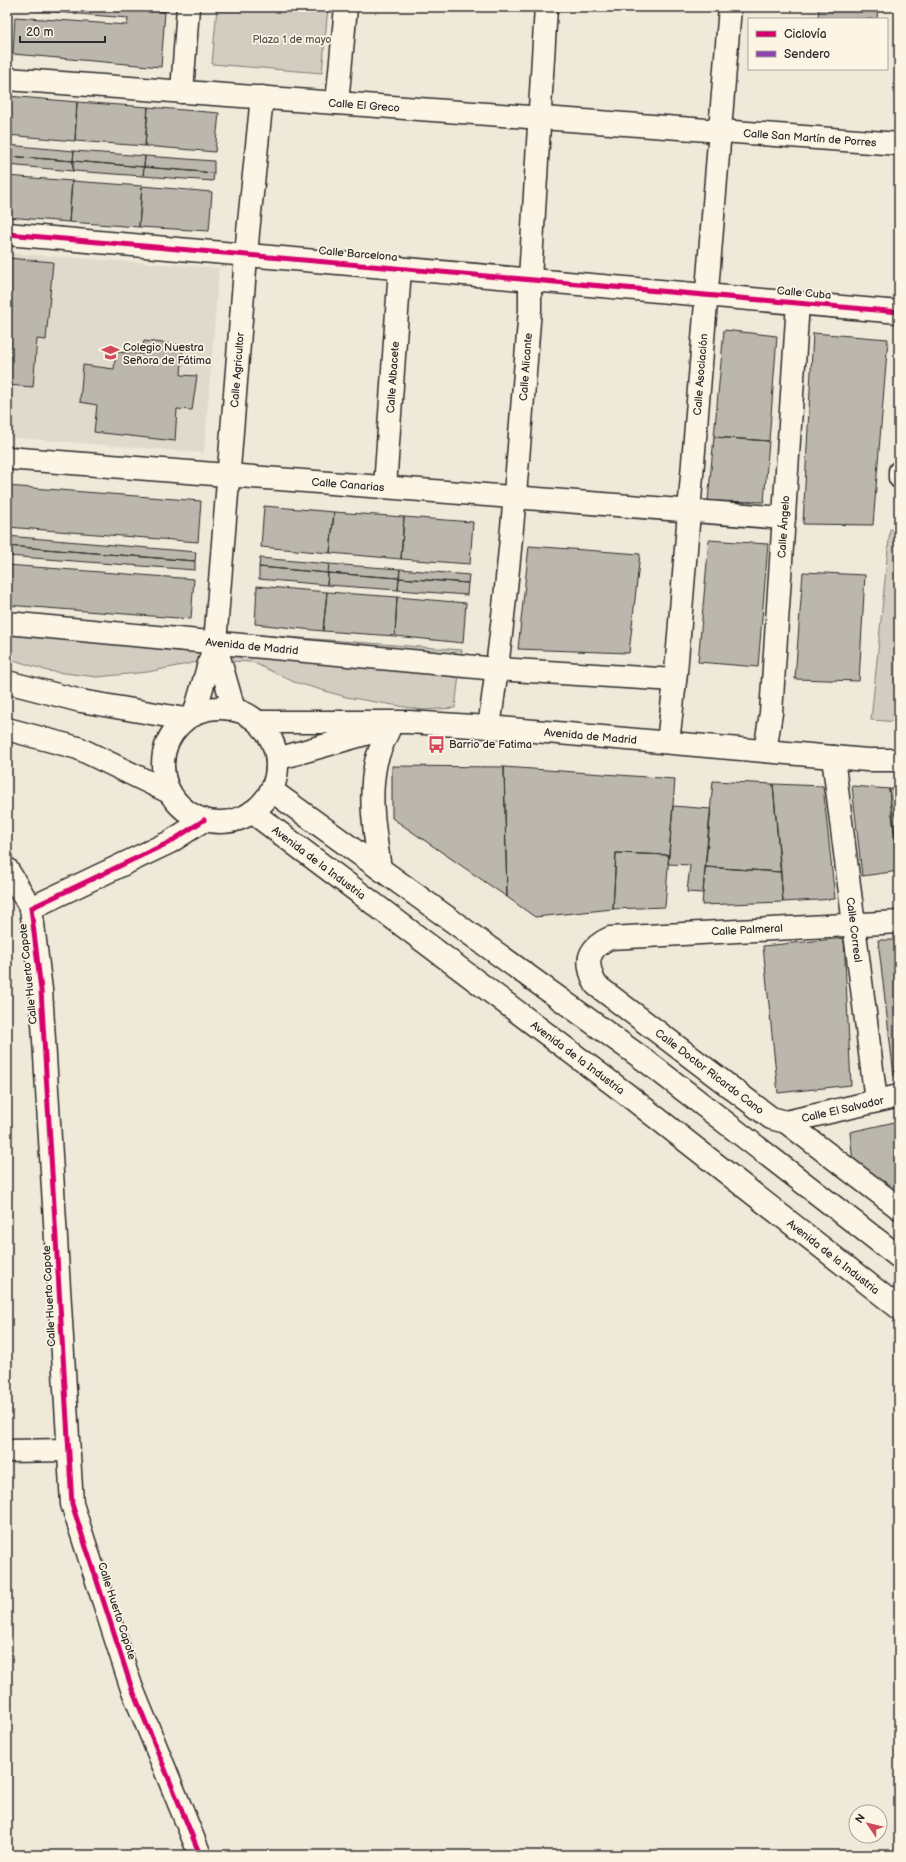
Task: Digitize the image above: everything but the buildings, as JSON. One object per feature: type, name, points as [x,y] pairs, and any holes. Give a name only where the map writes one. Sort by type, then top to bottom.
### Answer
[{"type":"street","points":[[182,92],[188,7]]},
{"type":"street","points":[[337,103],[346,7]]},
{"type":"street","name":"Calle Alicante","points":[[489,726],[497,669],[515,497],[530,309],[530,279],[546,7]]},
{"type":"street","name":"Calle Asociación","points":[[668,742],[675,680],[730,7]]},
{"type":"street","name":"Calle El Greco","points":[[7,79],[720,131]]},
{"type":"street","name":"Calle Agricultor","points":[[190,717],[215,643],[246,254],[262,98]]},
{"type":"street","name":"Calle San Martín de Porres","points":[[720,131],[899,144]]},
{"type":"street","name":"Calle Barcelona","points":[[7,234],[707,294]]},
{"type":"street","name":"Calle Albacete","points":[[385,487],[400,268]]},
{"type":"street","name":"Calle Cuba","points":[[707,294],[899,312]]},
{"type":"street","name":"Calle Ángelo","points":[[765,751],[771,713],[798,303]]},
{"type":"street","name":"Calle Canarias","points":[[7,458],[784,518]]},
{"type":"street","points":[[899,471],[899,478]]},
{"type":"street","name":"Avenida de Madrid","points":[[7,623],[497,669],[675,680]]},
{"type":"street","name":"Calle Agricultor","points":[[215,643],[234,710]]},
{"type":"street","points":[[7,682],[80,701],[190,717]]},
{"type":"street","points":[[222,707],[234,710],[241,711],[258,722],[270,739],[277,759],[276,775],[271,790],[263,802],[252,812],[237,820],[220,822],[204,820],[190,814],[178,804],[169,792],[162,768],[166,744],[190,717],[202,710],[222,707]]},
{"type":"street","name":"Avenida de Madrid","points":[[258,722],[489,726],[867,760],[899,760]]},
{"type":"street","points":[[277,759],[399,725]]},
{"type":"street","points":[[380,869],[372,815],[371,787],[376,760],[399,725]]},
{"type":"street","points":[[7,729],[78,748],[169,792]]},
{"type":"street","name":"Calle Correal","points":[[833,757],[876,1102]]},
{"type":"street","points":[[271,790],[650,1064],[899,1257]]},
{"type":"street","name":"Avenida de la Industria","points":[[252,812],[626,1093],[899,1308]]},
{"type":"street","name":"Calle Huerto Capote","points":[[31,908],[170,842],[204,820]]},
{"type":"street","name":"Calle Huerto Capote","points":[[7,869],[31,908],[41,990],[72,1504],[131,1686],[200,1855]]},
{"type":"street","name":"Calle Palmeral","points":[[597,944],[610,938],[899,922]]},
{"type":"street","name":"Calle Doctor Ricardo Cano","points":[[597,944],[590,958],[589,971],[596,986],[771,1118],[786,1122],[899,1208]]},
{"type":"street","name":"Calle El Salvador","points":[[786,1122],[899,1096]]},
{"type":"street","points":[[826,1152],[822,1138],[825,1125],[834,1111]]},
{"type":"street","points":[[7,1451],[68,1450]]},
{"type":"shaded area","name":"Colegio Nuestra Señora de Fátima","points":[[7,253],[219,268],[204,453],[7,437]]},
{"type":"green space","name":"Plaza 1 de mayo","points":[[217,7],[328,7],[322,73],[212,64]]},
{"type":"green space","points":[[890,529],[899,531],[899,722],[871,720]]},
{"type":"green space","points":[[7,616],[462,650],[455,708],[423,710],[346,697],[294,682],[252,662],[207,660],[148,672],[97,677],[48,671],[7,658]]},
{"type":"marked path","points":[[899,471],[899,478]]},
{"type":"cycle path","points":[[7,234],[899,312]]},
{"type":"cycle path","points":[[200,1855],[131,1686],[72,1504],[41,990],[31,908],[170,842],[204,820]]},
{"type":"place","name":"Colegio Nuestra Señora de Fátima","points":[[110,353]]},
{"type":"place","name":"Barrio de Fatima","points":[[436,744]]}]
